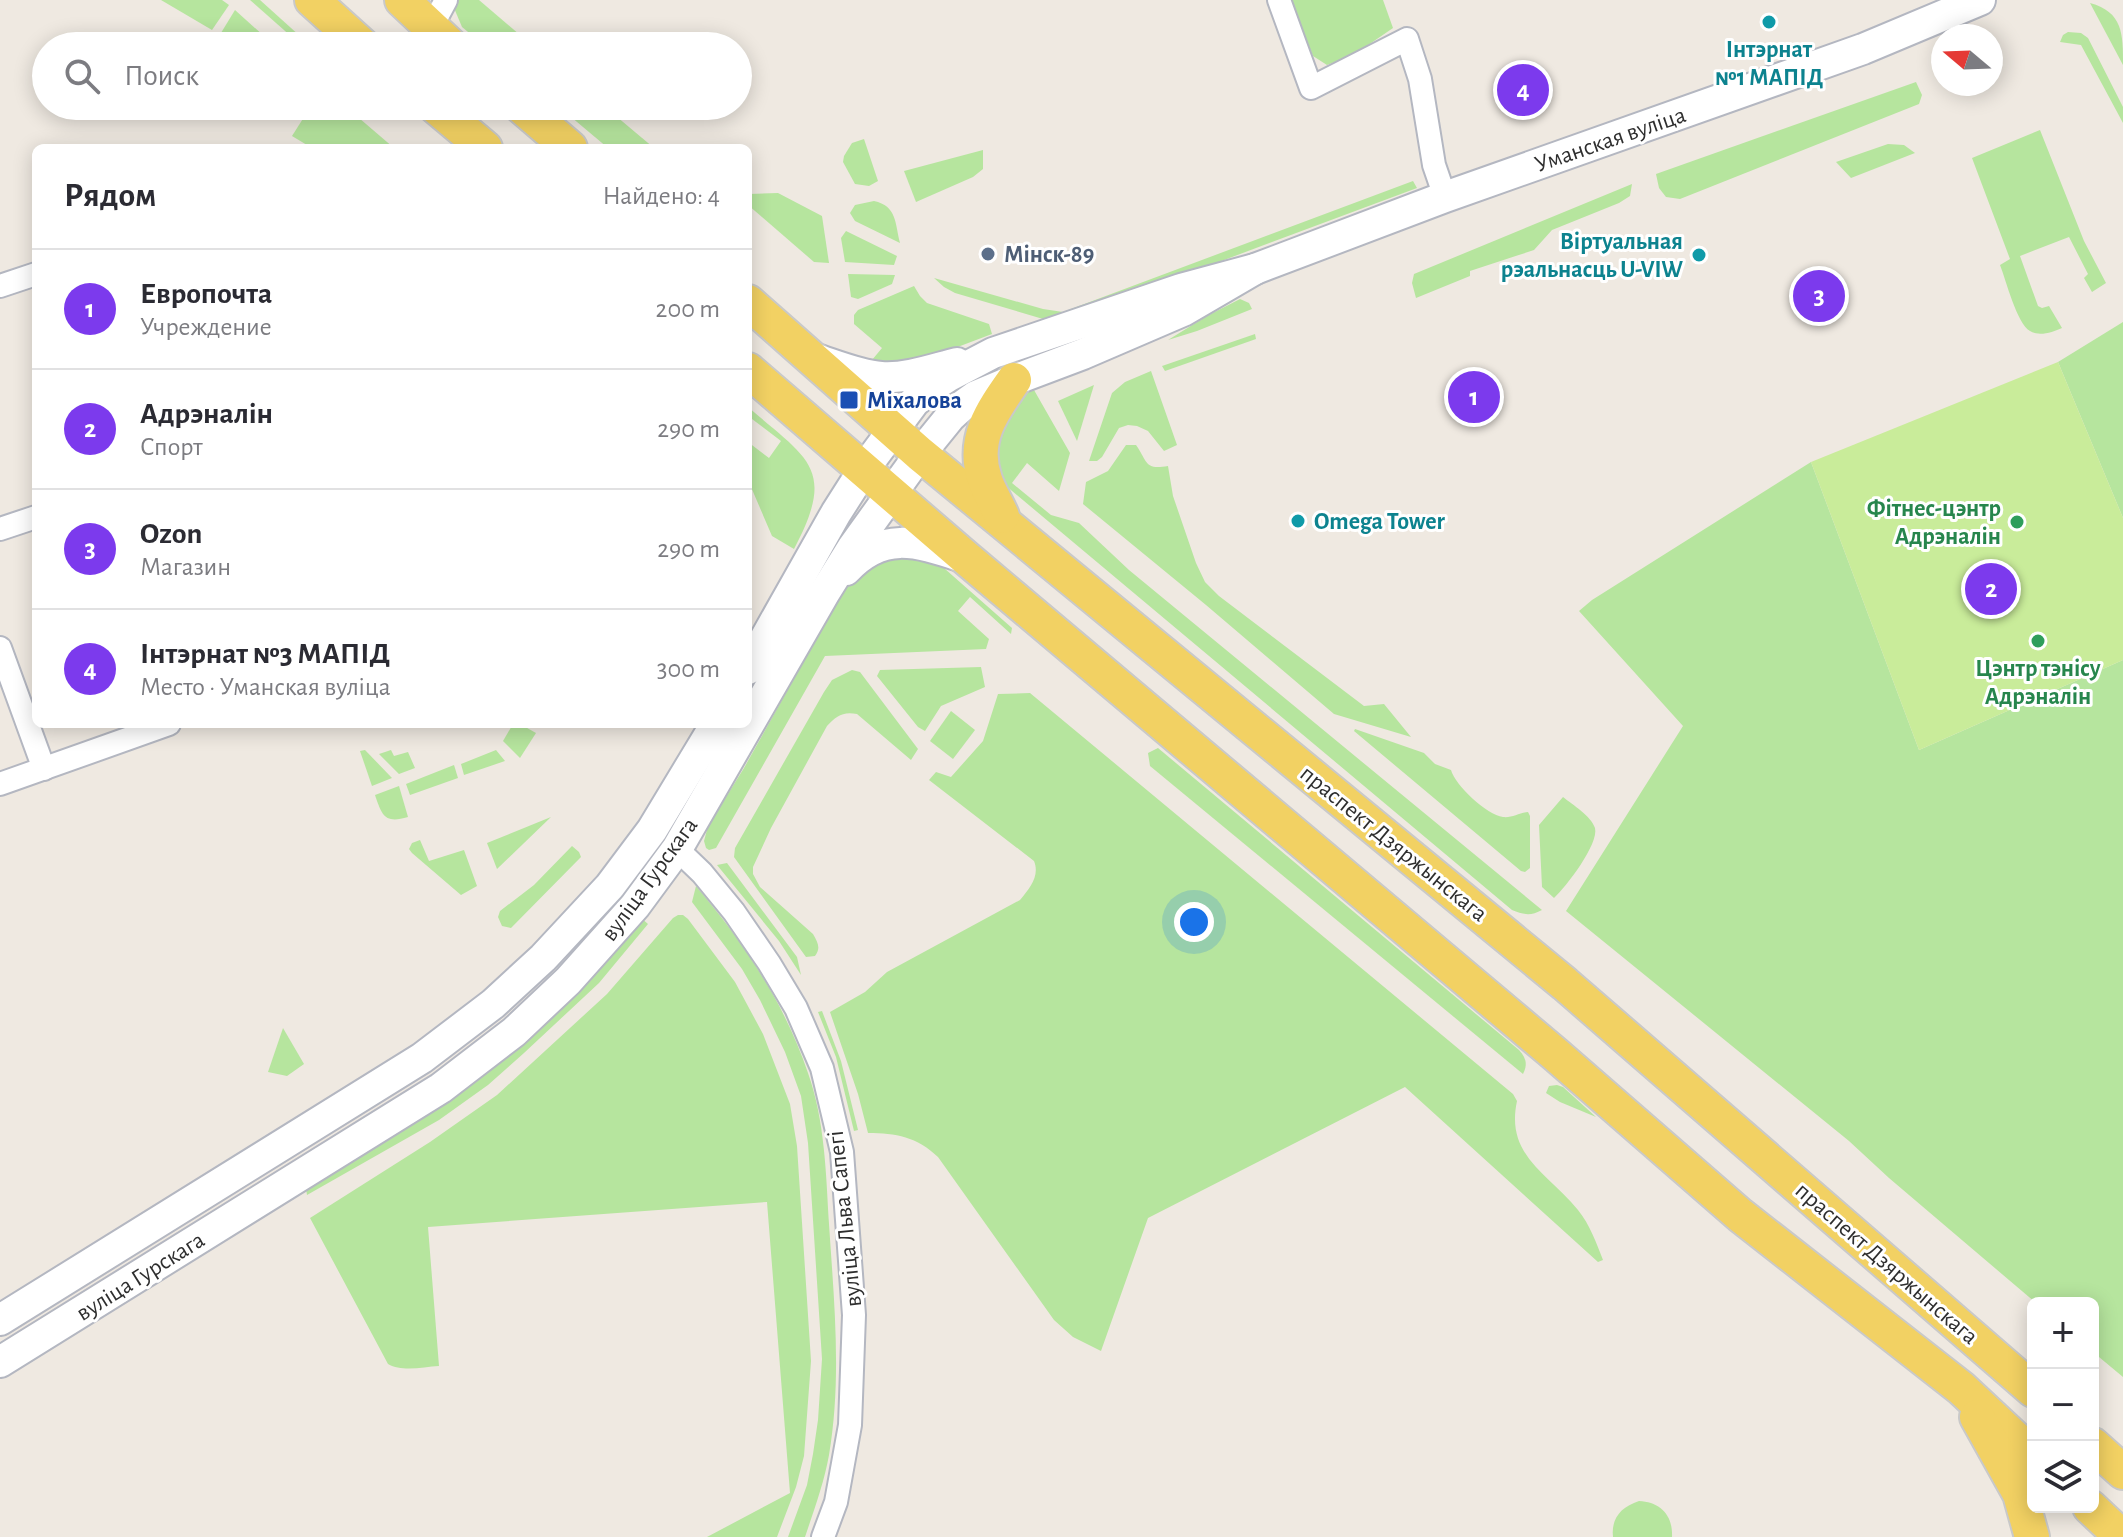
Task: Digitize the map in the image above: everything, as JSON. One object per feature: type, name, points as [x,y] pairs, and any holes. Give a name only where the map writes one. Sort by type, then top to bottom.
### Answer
[{"type":"main road","points":[[312,0],[347,32]]},
{"type":"main road","points":[[402,0],[443,25]]},
{"type":"main road","name":"Уманская вуліца","points":[[864,469],[914,402],[932,387],[993,353],[1181,289],[1255,269],[1445,197],[1863,49],[1972,4],[1997,0]]},
{"type":"main road","points":[[452,120],[480,144]]},
{"type":"main road","points":[[537,120],[565,144]]},
{"type":"main road","name":"Уманская вуліца","points":[[891,492],[950,417],[976,396],[1183,311],[1255,269]]},
{"type":"main road","name":"праспект Дзяржынскага","points":[[752,306],[920,454],[1565,984],[2027,1385]]},
{"type":"main road","points":[[811,358],[870,376],[884,377],[993,353]]},
{"type":"main road","name":"праспект Дзяржынскага","points":[[752,373],[966,558],[1543,1044],[1740,1215],[1961,1388],[2027,1449]]},
{"type":"main road","points":[[1006,523],[985,481],[980,449],[990,414],[1014,380]]},
{"type":"main road","points":[[752,662],[864,469]]},
{"type":"main road","name":"вуліца Гурскага","points":[[752,719],[825,592],[891,492]]},
{"type":"main road","points":[[825,592],[858,557],[881,546],[924,544],[966,558]]},
{"type":"main road","name":"вуліца Гурскага","points":[[0,1320],[422,1058],[493,1004],[543,958],[610,886],[652,830],[714,728]]},
{"type":"main road","name":"вуліца Гурскага","points":[[0,1362],[441,1088],[514,1032],[568,981],[635,906],[677,849],[747,728]]},
{"type":"main road","points":[[652,830],[677,849]]},
{"type":"main road","points":[[543,958],[568,981]]},
{"type":"main road","points":[[287,1143],[306,1173]]},
{"type":"main road","points":[[261,1160],[280,1190]]},
{"type":"main road","points":[[1961,1388],[2020,1494],[2032,1537]]},
{"type":"main road","points":[[2099,1450],[2123,1472]]},
{"type":"main road","points":[[2096,1513],[2122,1537]]},
{"type":"street","points":[[294,0],[345,32]]},
{"type":"street","points":[[1279,0],[1311,88],[1407,39],[1420,79],[1434,165],[1445,197]]},
{"type":"street","points":[[0,286],[32,275]]},
{"type":"street","points":[[0,529],[32,518]]},
{"type":"street","points":[[0,648],[44,769]]},
{"type":"street","points":[[0,784],[158,728]]},
{"type":"street","name":"вуліца Льва Сапегі","points":[[677,849],[702,873],[734,912],[796,1008],[822,1068],[842,1152],[854,1315],[850,1425],[836,1502],[823,1537]]},
{"type":"green space","points":[[161,0],[222,0],[229,5],[212,30]]},
{"type":"green space","points":[[250,0],[260,0],[295,32],[286,32]]},
{"type":"green space","points":[[455,0],[479,0],[517,32],[468,32],[462,27],[454,8]]},
{"type":"green space","points":[[1290,0],[1383,0],[1393,28],[1355,54],[1327,65],[1313,56]]},
{"type":"green space","points":[[2090,3],[2115,18],[2121,34],[2123,65]]},
{"type":"green space","points":[[235,10],[259,32],[222,32]]},
{"type":"green space","points":[[2068,32],[2081,33],[2088,38],[2123,107],[2123,123],[2081,45],[2060,42]]},
{"type":"green space","points":[[1916,82],[1922,95],[1919,104],[1680,199],[1666,197],[1659,188],[1656,174]]},
{"type":"green space","points":[[302,120],[361,120],[389,144],[305,144],[292,136]]},
{"type":"green space","points":[[575,120],[621,120],[649,144],[603,144]]},
{"type":"green space","points":[[2040,130],[2084,241],[2106,283],[2092,292],[2084,278],[2088,274],[2069,237],[2020,256],[2038,306],[2049,306],[2062,328],[2042,334],[2025,327],[2012,301],[2000,265],[2010,259],[1972,158]]},
{"type":"green space","points":[[864,139],[878,181],[869,186],[855,184],[843,162],[852,143]]},
{"type":"green space","points":[[1888,144],[1904,145],[1915,153],[1851,178],[1836,162]]},
{"type":"green space","points":[[983,150],[983,169],[973,177],[916,202],[904,171]]},
{"type":"green space","points":[[1413,181],[1417,188],[1066,319],[1043,319],[955,293],[934,278],[1063,312]]},
{"type":"green space","points":[[1632,184],[1630,196],[1552,230],[1534,250],[1470,271],[1470,276],[1416,298],[1412,283],[1414,274]]},
{"type":"green space","points":[[778,193],[822,216],[829,263],[814,262],[752,208],[752,194]]},
{"type":"green space","points":[[874,201],[891,211],[900,243],[855,221],[850,213],[855,205]]},
{"type":"green space","points":[[846,231],[897,256],[894,265],[845,262],[841,238]]},
{"type":"green space","points":[[848,274],[895,275],[892,284],[858,299],[851,297]]},
{"type":"green space","points":[[914,286],[927,303],[989,324],[992,334],[902,368],[867,366],[882,348],[854,324],[854,315],[858,310]]},
{"type":"green space","points":[[1240,299],[1249,303],[1252,309],[1168,340],[1207,316]]},
{"type":"green space","points":[[2123,322],[2123,518],[2058,362]]},
{"type":"green space","points":[[1255,334],[1256,339],[1165,371],[1162,366]]},
{"type":"green space","points":[[2058,362],[2123,518],[2123,660],[1919,750],[1811,462]]},
{"type":"green space","points":[[1151,371],[1177,445],[1164,451],[1148,431],[1128,425],[1119,428],[1102,457],[1089,461],[1112,393],[1125,382]]},
{"type":"green space","points":[[1030,383],[1070,453],[1059,491],[1027,463],[1012,483],[1051,515],[1079,523],[1129,570],[1542,910],[1527,914],[1512,910],[999,480],[989,435]]},
{"type":"green space","points":[[1094,385],[1077,441],[1058,401]]},
{"type":"green space","points":[[752,410],[787,440],[810,467],[814,482],[813,500],[794,549],[772,536],[752,489],[752,445],[769,458],[781,441],[752,419]]},
{"type":"green space","points":[[1126,445],[1136,445],[1150,466],[1168,466],[1173,496],[1205,582],[1219,596],[1364,706],[1384,704],[1411,737],[1334,714],[1083,504],[1086,482],[1108,471]]},
{"type":"green space","points":[[1811,462],[1919,750],[2123,660],[2123,1377],[2099,1357],[2099,1297],[2029,1297],[1849,1141],[1566,911],[1683,726],[1579,611]]},
{"type":"green space","points":[[882,553],[936,561],[1012,628],[1011,634],[970,597],[958,611],[989,639],[986,649],[825,656],[716,848],[709,850],[704,841],[708,826],[848,583]]},
{"type":"green space","points":[[981,667],[985,687],[941,706],[925,731],[918,727],[877,676],[880,670]]},
{"type":"green space","points":[[852,670],[860,672],[918,749],[911,760],[857,714],[840,715],[827,726],[771,828],[753,867],[753,874],[760,887],[813,934],[818,950],[815,956],[806,957],[734,857],[735,848],[824,692],[832,680]]},
{"type":"green space","points":[[1030,693],[1513,1094],[1517,1101],[1517,1136],[1523,1150],[1582,1216],[1603,1260],[1598,1262],[1405,1087],[1148,1218],[1101,1351],[1073,1337],[1054,1320],[938,1157],[906,1138],[868,1133],[830,1012],[865,992],[887,972],[1020,900],[1030,886],[1036,872],[1034,861],[929,780],[936,772],[951,777],[983,741],[998,694]]},
{"type":"green space","points":[[951,711],[975,730],[953,759],[930,741]]},
{"type":"green space","points":[[511,728],[527,728],[536,733],[520,758],[503,741]]},
{"type":"green space","points":[[1355,729],[1424,753],[1435,764],[1451,770],[1465,791],[1496,815],[1506,817],[1528,812],[1530,868],[1521,871]]},
{"type":"green space","points":[[1158,748],[1519,1050],[1526,1061],[1523,1074],[1150,766],[1148,753]]},
{"type":"green space","points":[[365,750],[392,778],[372,786],[360,751]]},
{"type":"green space","points":[[391,750],[394,756],[408,752],[415,768],[399,774],[379,754]]},
{"type":"green space","points":[[496,750],[505,761],[464,775],[461,764]]},
{"type":"green space","points":[[454,765],[458,778],[410,795],[406,784]]},
{"type":"green space","points":[[399,786],[408,817],[389,819],[382,813],[375,795]]},
{"type":"green space","points":[[1563,797],[1590,819],[1595,835],[1580,865],[1554,898],[1542,887],[1539,825]]},
{"type":"green space","points":[[551,817],[497,869],[487,843]]},
{"type":"green space","points":[[420,840],[429,861],[464,850],[477,886],[461,895],[409,849],[412,843]]},
{"type":"green space","points":[[572,846],[581,857],[511,928],[502,926],[498,917],[500,911],[534,885]]},
{"type":"green space","points":[[727,863],[797,957],[801,975],[779,941],[717,865]]},
{"type":"green space","points":[[696,886],[746,951],[775,998],[808,1073],[821,1129],[835,1311],[835,1397],[827,1465],[805,1537],[788,1537],[807,1485],[813,1454],[822,1359],[808,1143],[801,1096],[785,1052],[760,1000],[742,969],[692,902]]},
{"type":"green space","points":[[678,915],[688,919],[735,982],[763,1034],[790,1104],[797,1146],[811,1361],[804,1456],[777,1537],[707,1537],[790,1493],[767,1202],[428,1227],[439,1366],[413,1368],[388,1364],[310,1218],[430,1142],[497,1095],[607,994]]},
{"type":"green space","points":[[640,917],[648,924],[599,983],[488,1085],[439,1120],[307,1195],[306,1189],[313,1182],[428,1115],[502,1059]]},
{"type":"green space","points":[[822,1011],[841,1061],[858,1130],[854,1131],[836,1057],[818,1012]]},
{"type":"green space","points":[[283,1028],[304,1064],[287,1076],[268,1072]]},
{"type":"green space","points":[[1557,1085],[1596,1117],[1546,1093],[1549,1086]]},
{"type":"green space","points":[[1639,1501],[1653,1504],[1664,1511],[1670,1522],[1672,1537],[1613,1537],[1618,1514]]},
{"type":"place","name":"Інтэрнат №1 МАПІД","points":[[1769,22]]},
{"type":"place","name":"Інтэрнат №3 МАПІД","points":[[1523,90]]},
{"type":"place","name":"Мінск-89","points":[[988,254]]},
{"type":"place","name":"Віртуальная рэальнасць U-VIW","points":[[1699,255]]},
{"type":"place","name":"Ozon","points":[[1819,296]]},
{"type":"place","name":"Европочта","points":[[1474,397]]},
{"type":"place","name":"Міхалова","points":[[849,400]]},
{"type":"place","name":"Omega Tower","points":[[1298,521]]},
{"type":"place","name":"Фітнес-цэнтр Адрэналін","points":[[2017,522]]},
{"type":"place","name":"Адрэналін","points":[[1991,589]]},
{"type":"place","name":"Цэнтр тэнісу Адрэналін","points":[[2038,641]]}]
